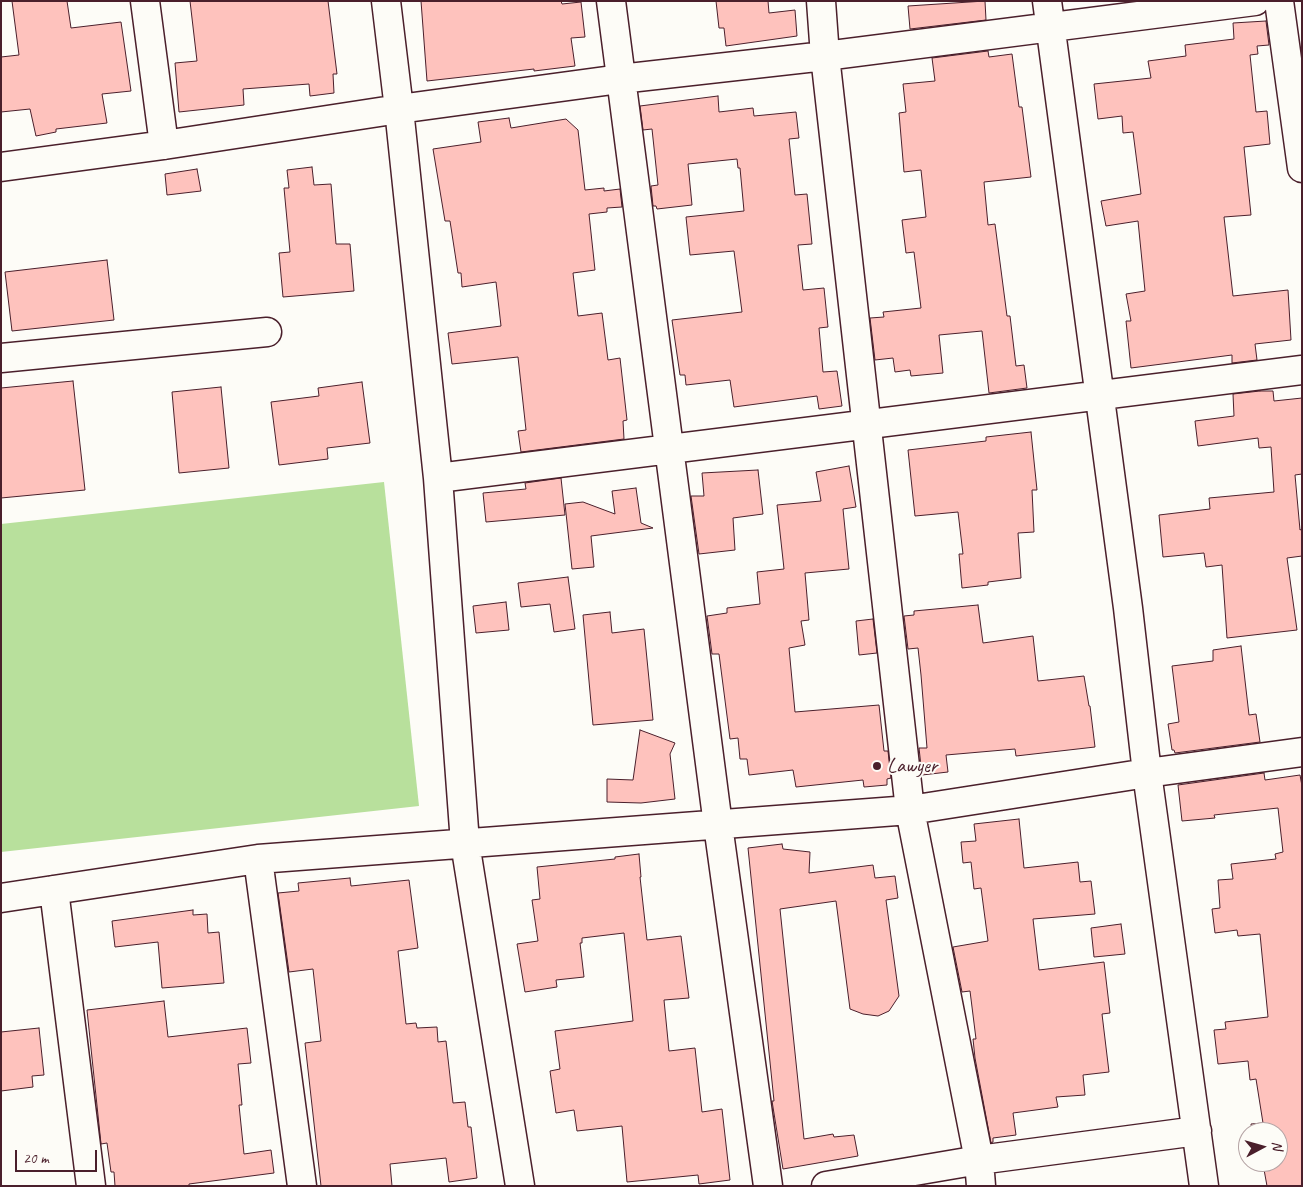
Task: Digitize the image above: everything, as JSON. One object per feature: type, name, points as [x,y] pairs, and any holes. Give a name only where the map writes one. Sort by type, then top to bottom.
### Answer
[{"type":"street","points":[[145,1],[164,145]]},
{"type":"street","points":[[386,1],[400,109],[438,478],[465,843],[520,1186]]},
{"type":"street","points":[[611,1],[668,450],[768,1186]]},
{"type":"street","points":[[821,1],[825,56],[865,425],[910,810],[980,1173]]},
{"type":"street","points":[[1,167],[620,79],[825,56],[1049,14],[1255,1]]},
{"type":"street","points":[[1279,1],[1302,168]]},
{"type":"street","points":[[1049,14],[1128,608],[1147,773],[1204,1186]]},
{"type":"street","points":[[1,358],[267,332]]},
{"type":"street","points":[[438,478],[1302,370]]},
{"type":"street","points":[[1,898],[258,858],[910,810],[1147,773],[1302,752]]},
{"type":"street","points":[[258,858],[302,1186]]},
{"type":"street","points":[[54,890],[91,1186]]},
{"type":"street","points":[[826,1186],[980,1173],[1197,1131]]},
{"type":"green space","points":[[384,482],[419,806],[1,852],[1,524]]},
{"type":"building","points":[[12,1],[67,1],[71,28],[121,22],[131,91],[102,94],[107,123],[56,129],[56,132],[36,136],[30,109],[1,112],[1,57],[19,55]]},
{"type":"building","points":[[190,1],[328,1],[337,74],[333,74],[334,93],[310,96],[309,84],[243,89],[244,105],[179,112],[175,63],[197,61]]},
{"type":"building","points":[[421,1],[561,1],[562,4],[581,2],[585,37],[571,38],[575,66],[427,81]]},
{"type":"building","points":[[716,1],[768,1],[769,13],[795,10],[797,36],[726,46],[724,28],[719,28]]},
{"type":"building","points":[[985,1],[986,20],[910,29],[908,6]]},
{"type":"building","points":[[1266,21],[1269,45],[1257,46],[1258,54],[1250,55],[1256,112],[1267,111],[1270,144],[1244,147],[1251,215],[1224,217],[1233,296],[1288,290],[1291,340],[1255,344],[1257,360],[1232,363],[1232,355],[1131,368],[1126,321],[1131,321],[1126,294],[1145,291],[1138,221],[1106,226],[1101,201],[1141,194],[1133,132],[1123,133],[1122,116],[1098,119],[1094,84],[1151,78],[1148,61],[1186,56],[1185,45],[1234,39],[1233,23]]},
{"type":"building","points":[[988,51],[989,57],[1012,54],[1019,107],[1022,107],[1031,177],[984,182],[988,225],[995,224],[1007,316],[1010,316],[1016,366],[1024,365],[1027,388],[989,393],[982,331],[939,335],[943,373],[911,376],[910,370],[895,372],[893,358],[875,360],[870,318],[884,317],[883,312],[921,308],[914,252],[906,253],[902,220],[926,217],[921,170],[904,172],[899,113],[906,112],[903,84],[935,81],[932,58]]},
{"type":"building","points":[[718,96],[719,112],[753,108],[754,116],[796,112],[799,138],[789,139],[795,195],[807,194],[812,244],[798,245],[803,290],[824,288],[828,327],[819,328],[823,372],[837,371],[842,406],[819,409],[817,396],[734,407],[730,380],[686,385],[685,375],[680,375],[672,320],[742,312],[734,251],[690,255],[686,217],[744,211],[740,168],[738,168],[737,159],[688,164],[692,205],[657,209],[656,206],[653,206],[651,186],[658,185],[652,129],[643,130],[640,106]]},
{"type":"building","points":[[509,118],[511,128],[566,119],[578,130],[585,190],[604,188],[604,191],[620,189],[622,207],[607,208],[607,212],[589,214],[595,270],[573,273],[578,316],[602,313],[608,360],[620,358],[627,420],[623,421],[624,439],[521,452],[518,431],[526,430],[518,357],[452,364],[448,333],[501,326],[496,282],[462,287],[461,273],[458,273],[450,221],[445,221],[433,149],[481,142],[478,122]]},
{"type":"building","points":[[312,167],[314,185],[331,184],[336,244],[350,244],[354,291],[283,297],[279,253],[290,252],[284,188],[289,188],[287,170]]},
{"type":"building","points":[[197,169],[201,191],[167,195],[165,174]]},
{"type":"building","points":[[107,260],[114,320],[12,331],[5,272]]},
{"type":"building","points":[[73,381],[85,490],[1,498],[1,388]]},
{"type":"building","points":[[362,382],[370,443],[327,448],[328,459],[279,465],[271,402],[319,396],[318,388]]},
{"type":"building","points":[[221,387],[229,468],[179,473],[172,392]]},
{"type":"building","points":[[1273,391],[1274,401],[1302,398],[1302,474],[1295,475],[1300,530],[1302,529],[1302,556],[1287,558],[1297,630],[1227,638],[1222,565],[1206,567],[1204,553],[1163,557],[1159,515],[1210,509],[1209,498],[1274,492],[1271,447],[1259,448],[1258,438],[1198,446],[1195,421],[1234,416],[1233,394]]},
{"type":"building","points":[[1031,432],[1037,490],[1032,490],[1034,532],[1018,533],[1021,578],[988,582],[988,585],[962,588],[959,554],[963,554],[958,512],[915,516],[908,450],[986,441],[986,437]]},
{"type":"building","points":[[849,466],[856,507],[843,509],[849,569],[805,573],[809,620],[801,621],[805,645],[789,648],[795,712],[879,705],[884,751],[888,751],[891,778],[887,779],[887,785],[864,787],[863,780],[796,787],[793,770],[749,775],[747,759],[740,759],[738,738],[730,739],[719,654],[712,654],[707,616],[727,613],[727,608],[760,604],[757,572],[784,569],[777,505],[821,501],[816,472]]},
{"type":"building","points":[[758,470],[763,514],[733,518],[735,550],[699,554],[691,496],[704,496],[702,473]]},
{"type":"building","points":[[561,478],[565,515],[486,522],[483,493],[526,489],[525,483]]},
{"type":"building","points":[[636,488],[641,523],[653,528],[591,536],[594,567],[572,569],[565,504],[583,502],[615,514],[612,491]]},
{"type":"building","points":[[568,577],[575,629],[554,632],[550,604],[521,607],[518,583]]},
{"type":"building","points":[[506,602],[509,630],[476,633],[473,606]]},
{"type":"building","points":[[978,605],[983,643],[1033,636],[1038,681],[1084,676],[1095,747],[1016,756],[1015,749],[946,755],[948,772],[922,775],[919,748],[927,748],[918,648],[908,649],[904,616],[914,615],[914,611]]},
{"type":"building","points":[[610,612],[612,633],[644,629],[653,720],[593,725],[583,615]]},
{"type":"building","points":[[873,619],[877,653],[859,655],[856,621]]},
{"type":"building","points":[[1241,646],[1249,715],[1256,714],[1260,742],[1175,753],[1172,750],[1168,724],[1179,722],[1172,666],[1213,661],[1213,650]]},
{"type":"building","points":[[640,730],[675,743],[670,754],[675,799],[641,803],[607,802],[607,779],[633,780]]},
{"type":"building","points":[[1264,773],[1265,780],[1300,775],[1302,786],[1302,1186],[1267,1186],[1264,1172],[1288,1172],[1288,1122],[1263,1122],[1256,1079],[1250,1080],[1248,1061],[1218,1064],[1214,1030],[1226,1029],[1225,1022],[1268,1017],[1260,934],[1238,936],[1237,930],[1215,933],[1212,909],[1220,908],[1218,880],[1233,879],[1231,864],[1276,859],[1275,854],[1283,852],[1278,808],[1214,815],[1215,818],[1182,821],[1178,785]]},
{"type":"building","points":[[1019,819],[1024,868],[1078,862],[1080,882],[1091,881],[1095,914],[1033,919],[1039,970],[1104,962],[1110,1013],[1102,1014],[1109,1072],[1083,1075],[1085,1095],[1056,1097],[1058,1107],[1013,1113],[1016,1135],[993,1138],[991,1143],[975,1058],[973,1039],[976,1039],[970,991],[962,992],[953,947],[988,941],[981,888],[974,889],[971,862],[963,863],[961,842],[976,841],[974,824]]},
{"type":"building","points":[[782,844],[783,849],[810,852],[809,873],[873,865],[875,878],[895,876],[898,898],[886,900],[899,996],[889,1011],[878,1016],[863,1014],[850,1009],[836,901],[780,909],[804,1139],[833,1134],[834,1137],[854,1135],[858,1156],[783,1169],[772,1101],[774,1101],[748,848]]},
{"type":"building","points":[[639,854],[647,940],[681,936],[689,998],[664,1000],[669,1051],[695,1048],[702,1112],[722,1109],[730,1180],[699,1184],[698,1175],[627,1182],[622,1126],[577,1131],[574,1110],[556,1113],[550,1071],[560,1069],[555,1031],[633,1021],[624,933],[582,938],[582,943],[580,943],[584,977],[556,980],[557,987],[525,992],[517,944],[538,941],[532,900],[540,899],[537,867],[615,859],[615,857]]},
{"type":"building","points":[[350,878],[351,886],[409,880],[418,948],[398,951],[406,1024],[416,1023],[417,1028],[437,1027],[438,1042],[446,1041],[453,1103],[465,1102],[468,1127],[471,1127],[477,1178],[449,1182],[446,1158],[390,1164],[392,1186],[321,1186],[305,1043],[321,1041],[313,969],[289,972],[278,893],[299,891],[298,883]]},
{"type":"building","points":[[193,910],[193,915],[207,914],[208,933],[219,932],[224,983],[162,988],[158,942],[115,947],[112,921]]},
{"type":"building","points":[[1121,924],[1125,954],[1094,957],[1091,928]]},
{"type":"building","points":[[164,1001],[168,1037],[247,1028],[251,1063],[238,1064],[242,1105],[239,1105],[244,1154],[271,1150],[274,1173],[189,1184],[189,1186],[115,1186],[114,1172],[111,1172],[107,1143],[101,1144],[87,1010]]},
{"type":"building","points":[[39,1028],[44,1075],[32,1076],[33,1087],[1,1091],[1,1032]]},
{"type":"place","name":"Lawyer","points":[[877,766]]}]
